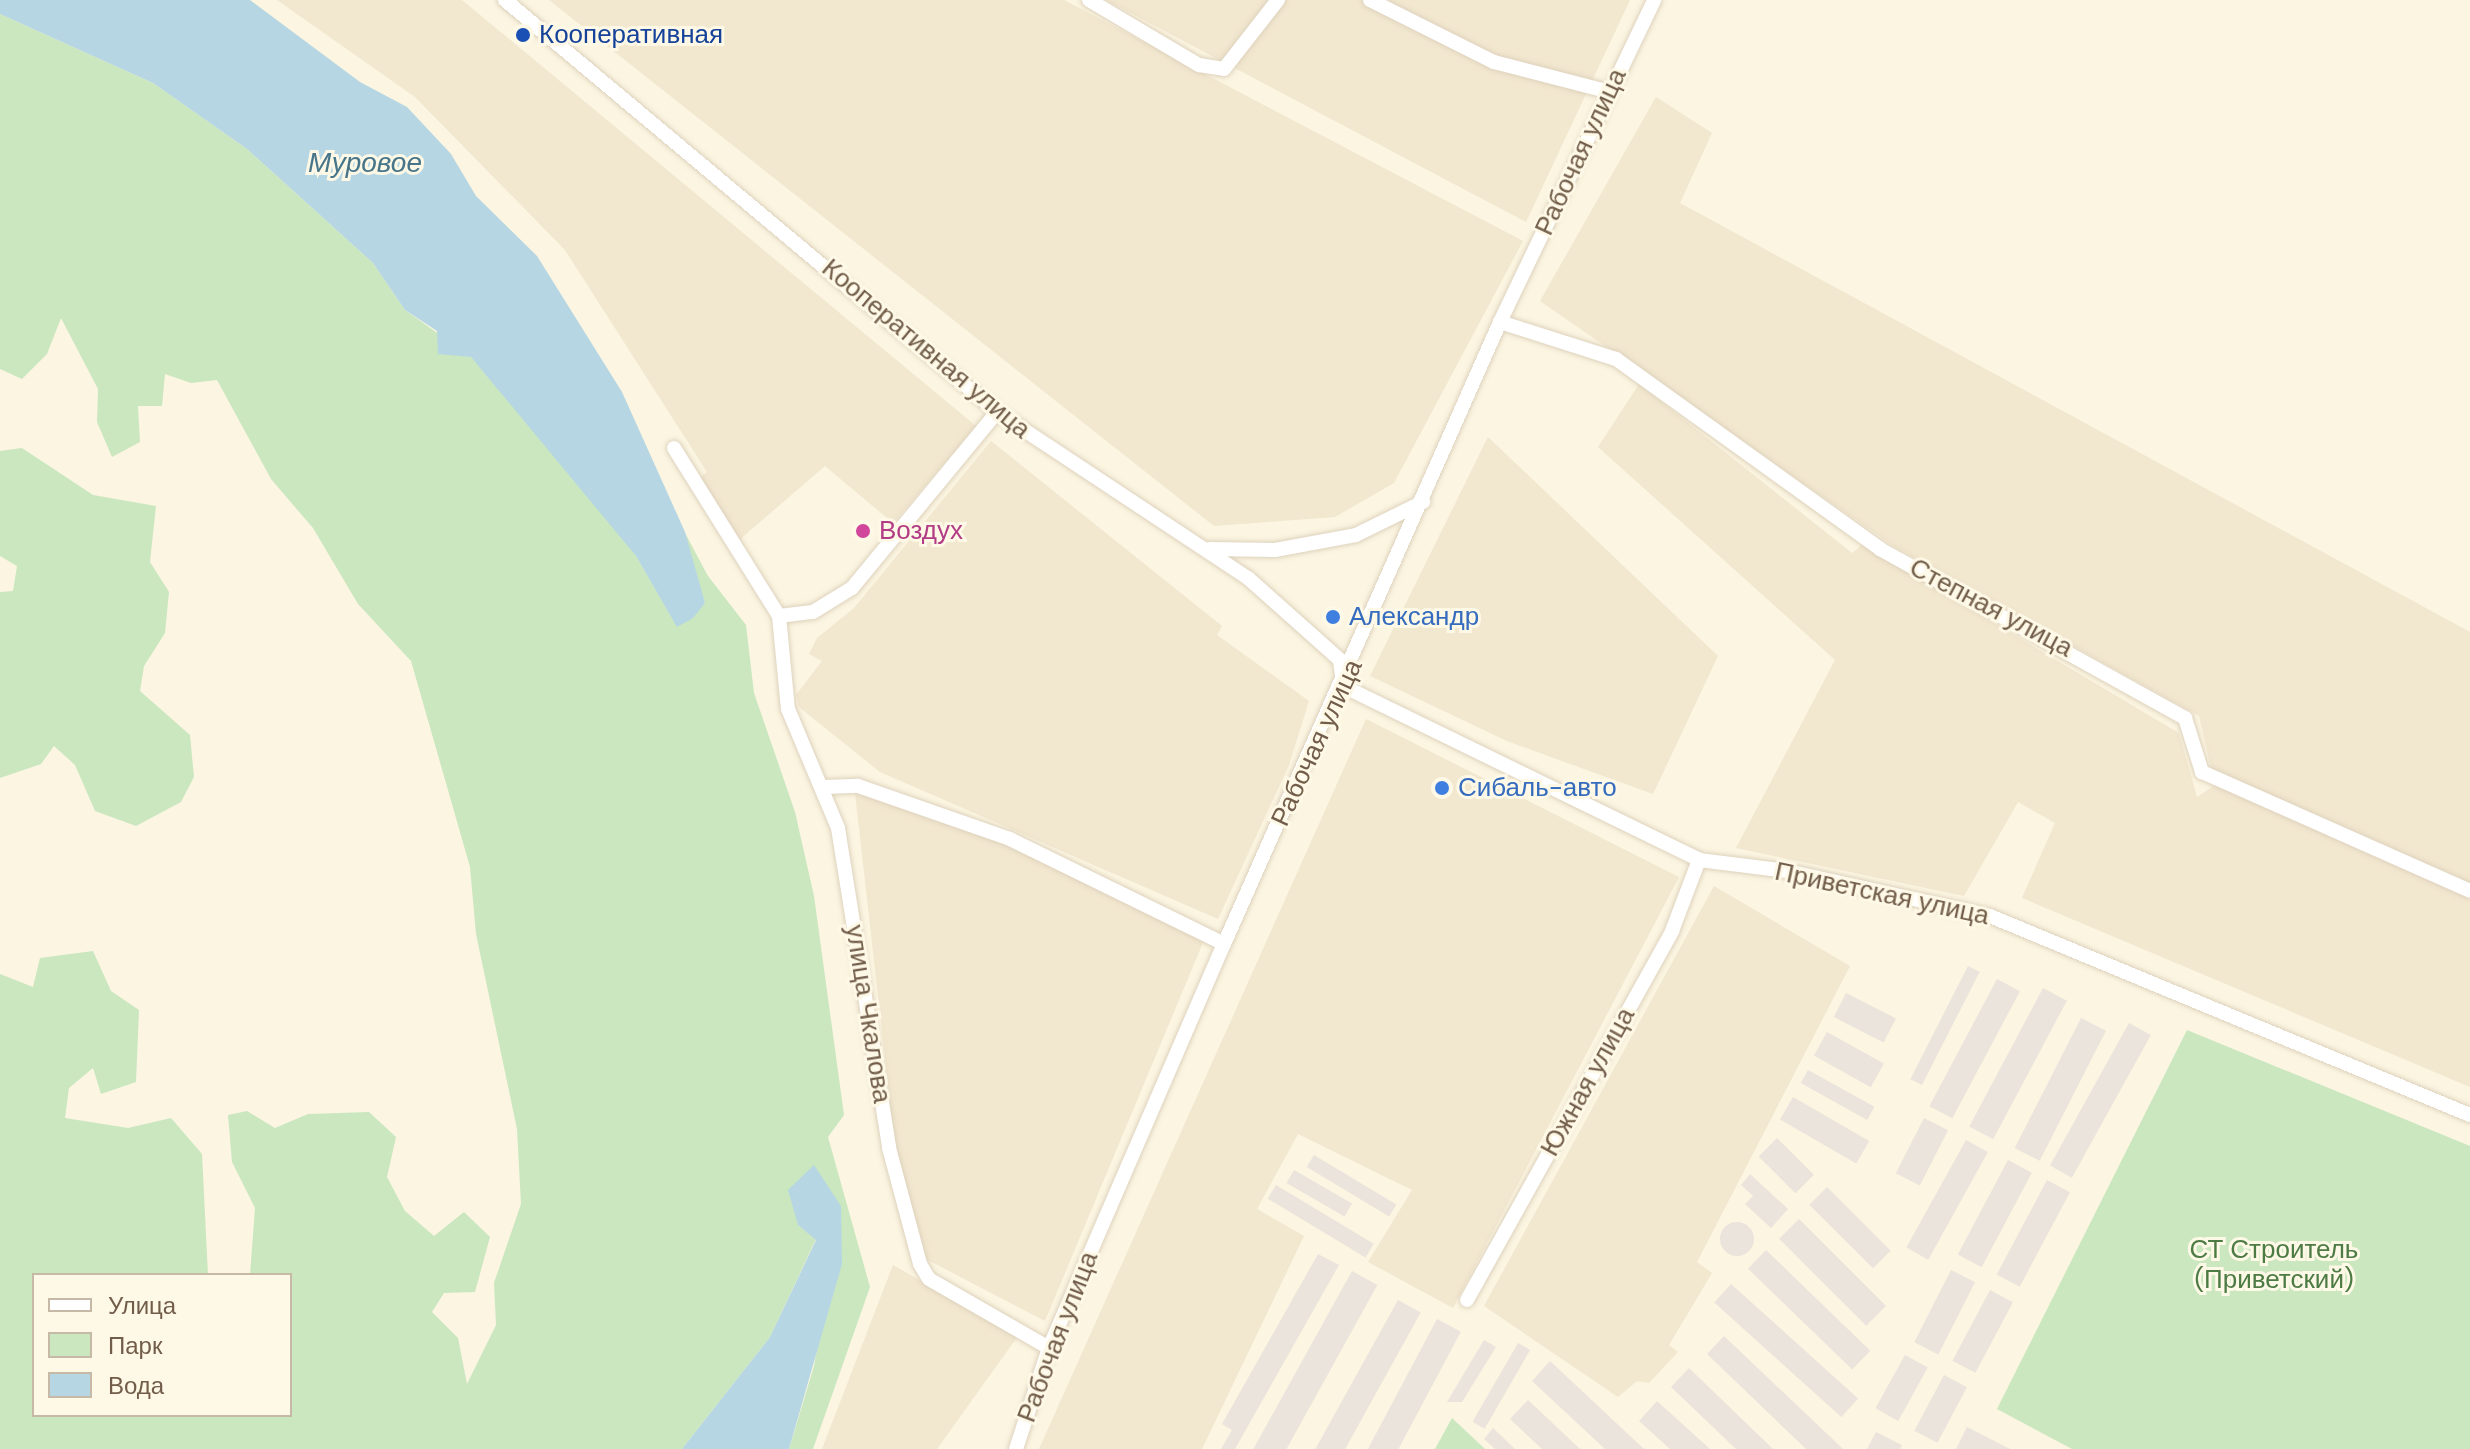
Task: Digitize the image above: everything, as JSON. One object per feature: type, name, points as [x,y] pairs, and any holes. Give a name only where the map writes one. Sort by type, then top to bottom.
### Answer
[{"type":"street","name":"Кооперативная улица","points":[[505,0],[997,412],[1086,477],[1209,549],[1340,660],[1343,686]]},
{"type":"street","points":[[1089,0],[1199,65],[1224,69],[1278,0]]},
{"type":"street","points":[[1370,0],[1494,62],[1610,92]]},
{"type":"street","name":"Рабочая улица","points":[[1016,1449],[1049,1348],[1224,944],[1343,686],[1500,322],[1654,0]]},
{"type":"street","name":"Степная улица","points":[[1500,322],[1616,359],[1880,549],[2185,718],[2202,772],[2470,891]]},
{"type":"street","points":[[779,616],[813,612],[852,588],[997,412]]},
{"type":"street","name":"улица Чкалова","points":[[674,448],[779,616],[788,709],[825,787],[846,869],[889,1148],[916,1254],[929,1279],[1049,1348]]},
{"type":"street","points":[[1209,549],[1275,550],[1356,535],[1423,501]]},
{"type":"street","name":"Приветская улица","points":[[1343,686],[1699,860],[1990,916],[2470,1115]]},
{"type":"street","points":[[825,787],[858,786],[1010,839],[1224,944]]},
{"type":"street","name":"Южная улица","points":[[1467,1300],[1672,931],[1699,860]]},
{"type":"shaded area","points":[[277,0],[462,0],[976,426],[893,523],[825,466],[738,541],[698,479],[707,472],[565,250],[415,97]]},
{"type":"shaded area","points":[[549,0],[1064,0],[1523,241],[1394,483],[1335,517],[1214,526]]},
{"type":"shaded area","points":[[1106,0],[1630,0],[1526,222]]},
{"type":"shaded area","points":[[1656,97],[1712,133],[1680,203],[2470,632],[2470,1087],[2022,898],[2055,823],[2018,802],[1964,896],[1736,848],[1835,660],[1598,447],[1639,384],[1852,553],[1862,545],[2179,733],[2197,797],[2215,785],[2199,716],[1895,547],[1540,301]]},
{"type":"shaded area","points":[[1488,437],[1718,656],[1653,794],[1507,741],[1370,676]]},
{"type":"shaded area","points":[[991,441],[1222,626],[1217,635],[1309,701],[1289,765],[1218,919],[880,772],[799,707],[796,695],[822,661],[809,654],[817,638],[854,608]]},
{"type":"shaded area","points":[[1366,719],[1679,877],[1453,1308],[1368,1262],[1412,1190],[1298,1134],[1257,1209],[1304,1236],[1202,1449],[1039,1449]]},
{"type":"shaded area","points":[[855,793],[989,837],[1204,940],[1045,1321],[922,1257],[896,1155]]},
{"type":"shaded area","points":[[1714,886],[1850,966],[1697,1262],[1712,1273],[1669,1345],[1678,1352],[1649,1383],[1637,1381],[1618,1397],[1484,1306]]},
{"type":"shaded area","points":[[1968,966],[1980,972],[1922,1085],[1910,1079]]},
{"type":"shaded area","points":[[1997,979],[2020,991],[1952,1118],[1929,1106]]},
{"type":"shaded area","points":[[2043,988],[2067,1001],[1993,1139],[1969,1127]]},
{"type":"shaded area","points":[[1846,993],[1896,1018],[1884,1042],[1834,1017]]},
{"type":"shaded area","points":[[2081,1018],[2106,1031],[2040,1161],[2015,1148]]},
{"type":"shaded area","points":[[2129,1023],[2151,1035],[2072,1178],[2050,1166]]},
{"type":"shaded area","points":[[1827,1032],[1884,1064],[1871,1087],[1814,1056]]},
{"type":"shaded area","points":[[1808,1070],[1874,1107],[1867,1120],[1801,1083]]},
{"type":"shaded area","points":[[1793,1097],[1869,1141],[1856,1164],[1780,1120]]},
{"type":"shaded area","points":[[1924,1118],[1948,1130],[1920,1186],[1896,1173]]},
{"type":"shaded area","points":[[1777,1138],[1814,1175],[1795,1193],[1759,1156]]},
{"type":"shaded area","points":[[1966,1140],[1988,1152],[1928,1260],[1906,1248]]},
{"type":"shaded area","points":[[1314,1155],[1396,1204],[1389,1216],[1307,1167]]},
{"type":"shaded area","points":[[2008,1160],[2032,1173],[1982,1267],[1958,1254]]},
{"type":"shaded area","points":[[1294,1170],[1352,1204],[1345,1216],[1286,1183]]},
{"type":"shaded area","points":[[1750,1174],[1788,1209],[1771,1228],[1745,1204],[1753,1196],[1741,1185]]},
{"type":"shaded area","points":[[2047,1180],[2070,1192],[2020,1287],[1997,1274]]},
{"type":"shaded area","points":[[1276,1185],[1374,1244],[1365,1257],[1268,1199]]},
{"type":"shaded area","points":[[1827,1187],[1891,1251],[1873,1268],[1809,1205]]},
{"type":"shaded area","points":[[1799,1219],[1886,1306],[1866,1326],[1779,1239]]},
{"type":"shaded area","points":[[1737,1222],[1749,1227],[1754,1239],[1749,1251],[1737,1256],[1725,1251],[1720,1239],[1725,1227]]},
{"type":"shaded area","points":[[1766,1250],[1870,1351],[1852,1369],[1748,1269]]},
{"type":"shaded area","points":[[1318,1254],[1339,1265],[1235,1449],[1221,1449],[1232,1430],[1222,1424]]},
{"type":"shaded area","points":[[893,1265],[1018,1336],[937,1449],[822,1449]]},
{"type":"shaded area","points":[[1951,1270],[1975,1282],[1938,1354],[1914,1342]]},
{"type":"shaded area","points":[[1352,1271],[1377,1285],[1286,1449],[1253,1449]]},
{"type":"shaded area","points":[[1731,1284],[1858,1398],[1841,1417],[1714,1303]]},
{"type":"shaded area","points":[[1990,1290],[2013,1302],[1975,1373],[1952,1361]]},
{"type":"shaded area","points":[[1398,1300],[1421,1313],[1345,1449],[1315,1449]]},
{"type":"shaded area","points":[[1437,1319],[1461,1332],[1398,1449],[1368,1449]]},
{"type":"shaded area","points":[[1724,1336],[1843,1449],[1806,1449],[1707,1354]]},
{"type":"shaded area","points":[[1484,1340],[1496,1347],[1462,1402],[1447,1402]]},
{"type":"shaded area","points":[[1518,1343],[1530,1350],[1485,1429],[1472,1422]]},
{"type":"shaded area","points":[[1905,1355],[1928,1368],[1898,1421],[1875,1408]]},
{"type":"shaded area","points":[[1550,1361],[1644,1449],[1605,1449],[1532,1381]]},
{"type":"shaded area","points":[[1689,1368],[1773,1449],[1736,1449],[1671,1387]]},
{"type":"shaded area","points":[[1944,1375],[1967,1387],[1937,1443],[1914,1431]]},
{"type":"shaded area","points":[[1528,1400],[1580,1449],[1542,1449],[1510,1419]]},
{"type":"shaded area","points":[[1657,1401],[1710,1449],[1670,1449],[1639,1421]]},
{"type":"shaded area","points":[[1967,1427],[2010,1449],[1956,1449]]},
{"type":"shaded area","points":[[1493,1428],[1515,1449],[1495,1449],[1484,1439]]},
{"type":"shaded area","points":[[1876,1432],[1902,1445],[1900,1449],[1867,1449]]},
{"type":"green space","points":[[0,14],[153,83],[247,149],[373,263],[405,310],[471,357],[549,442],[636,556],[677,626],[705,603],[669,503],[708,576],[746,625],[754,693],[795,812],[814,896],[844,1115],[828,1137],[870,1287],[813,1449],[789,1449],[814,1366],[841,1206],[798,1225],[816,1239],[770,1337],[682,1449],[0,1449],[0,974],[33,987],[40,958],[93,951],[111,991],[139,1010],[136,1082],[101,1094],[93,1068],[69,1088],[65,1118],[128,1128],[171,1118],[202,1154],[208,1273],[32,1273],[32,1417],[292,1417],[292,1273],[250,1273],[255,1208],[232,1162],[228,1115],[247,1111],[275,1128],[308,1114],[369,1112],[396,1137],[387,1177],[405,1211],[434,1236],[464,1212],[490,1237],[475,1292],[444,1293],[432,1312],[458,1338],[467,1384],[496,1325],[494,1283],[521,1204],[517,1129],[476,934],[470,867],[411,661],[358,604],[313,528],[271,479],[217,380],[191,383],[165,374],[162,406],[138,406],[140,442],[112,457],[97,422],[98,389],[61,318],[47,354],[22,379],[0,369]]},
{"type":"green space","points":[[22,448],[93,495],[156,506],[150,562],[169,592],[165,633],[144,666],[140,691],[190,735],[194,777],[181,802],[136,826],[95,811],[75,765],[54,746],[41,764],[0,778],[0,592],[13,591],[17,566],[0,556],[0,451]]},
{"type":"green space","name":"СТ Строитель (Приветский)","points":[[2187,1030],[2470,1146],[2470,1449],[2072,1449],[1997,1409]]},
{"type":"green space","points":[[1452,1418],[1485,1449],[1435,1449]]},
{"type":"water","name":"Муровое","points":[[0,0],[250,0],[360,82],[407,107],[451,154],[476,196],[537,256],[622,392],[685,532],[705,603],[693,618],[677,627],[636,556],[471,357],[438,354],[437,331],[405,310],[373,263],[247,149],[153,83],[0,14]]},
{"type":"water","points":[[814,1165],[841,1206],[842,1264],[789,1449],[682,1449],[770,1337],[816,1240],[798,1225],[788,1190]]},
{"type":"place","name":"Кооперативная","points":[[523,35]]},
{"type":"place","name":"Воздух","points":[[863,531]]},
{"type":"place","name":"Александр","points":[[1333,617]]},
{"type":"place","name":"Сибаль-авто","points":[[1442,788]]}]
